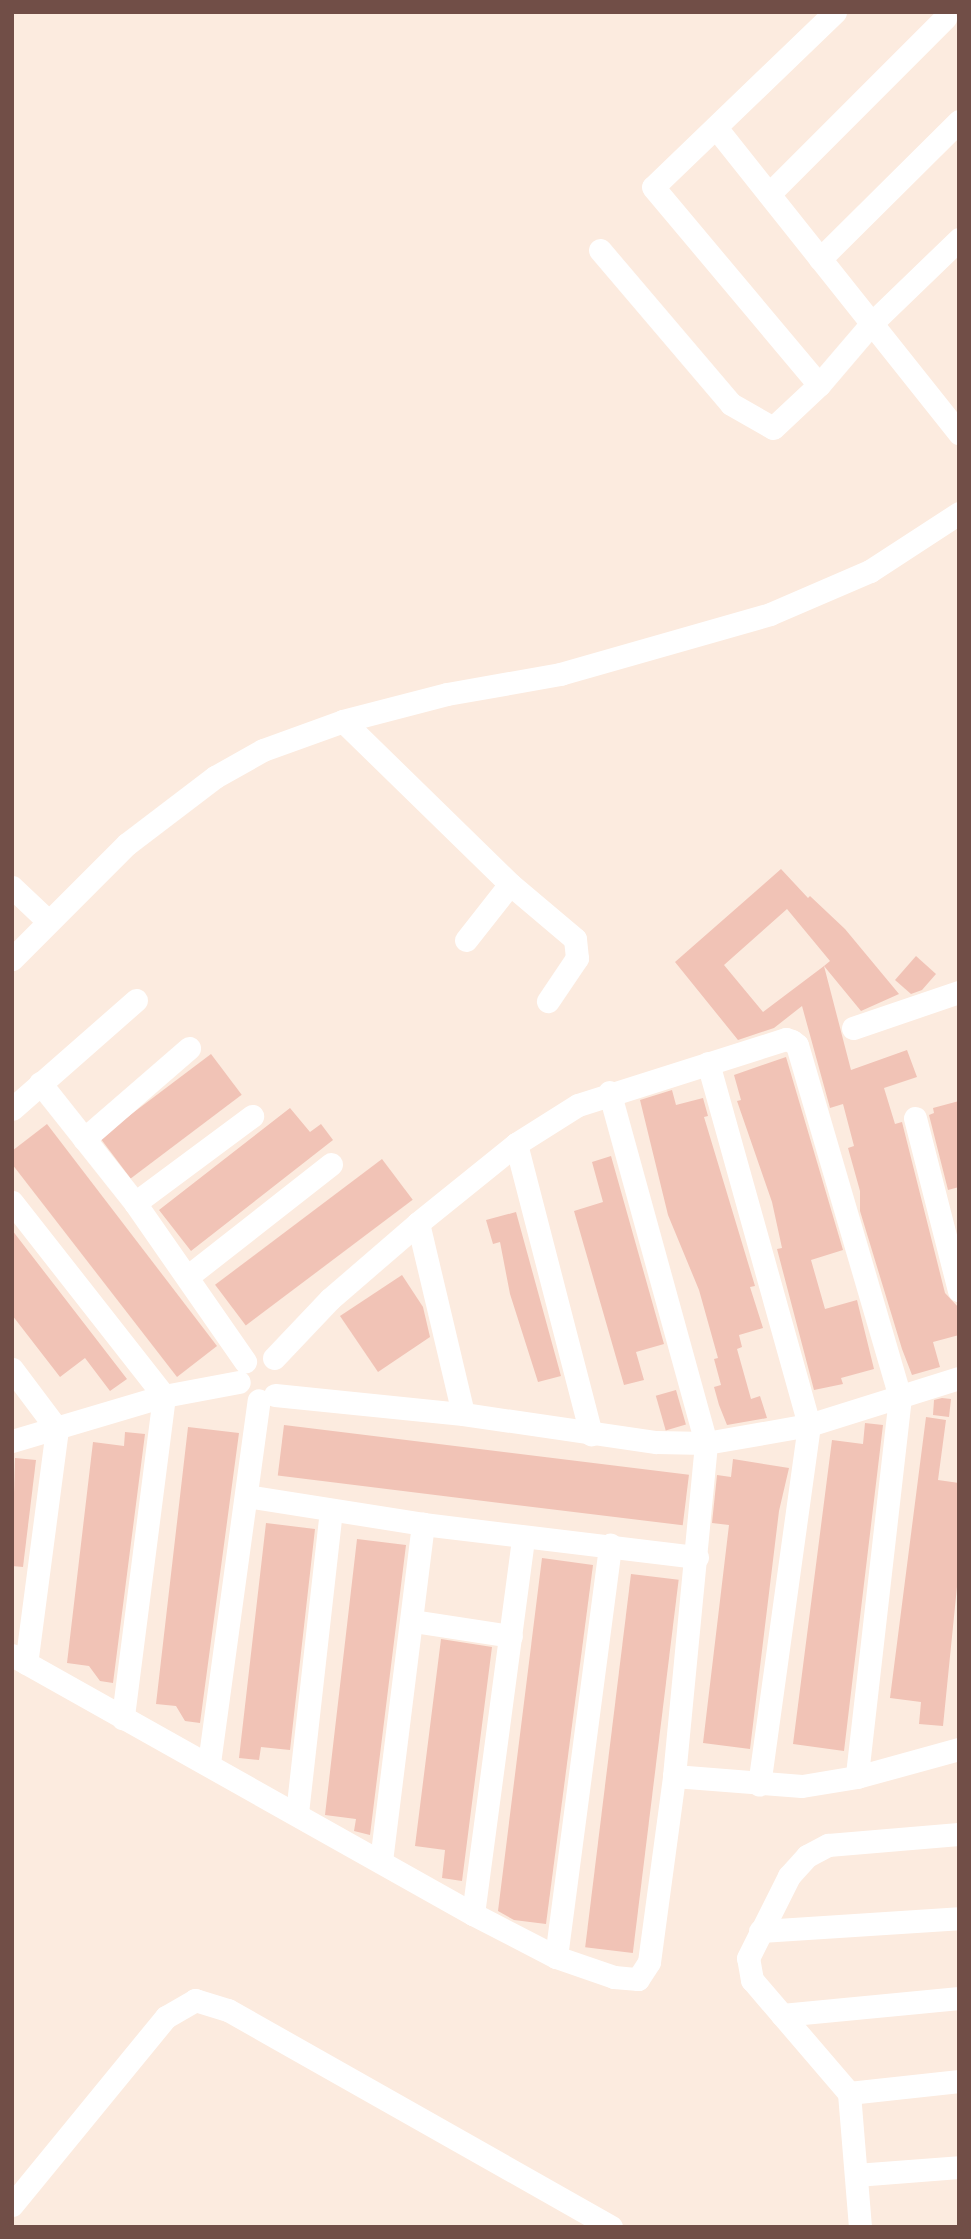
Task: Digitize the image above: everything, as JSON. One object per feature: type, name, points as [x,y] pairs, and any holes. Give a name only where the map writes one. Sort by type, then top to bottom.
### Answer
[{"type":"street","points":[[819,385],[653,187],[717,129],[835,12]]},
{"type":"street","points":[[769,194],[948,20]]},
{"type":"street","points":[[820,259],[959,121]]},
{"type":"street","points":[[717,129],[959,433]]},
{"type":"street","points":[[600,250],[730,404],[773,428],[819,385],[872,323],[959,239]]},
{"type":"street","points":[[12,959],[127,844],[215,777],[263,750],[343,721],[447,694],[560,674],[770,614],[870,570],[959,513]]},
{"type":"street","points":[[343,721],[510,884],[575,939],[579,948],[577,958],[548,1001]]},
{"type":"street","points":[[466,940],[510,884]]},
{"type":"street","points":[[12,887],[48,921]]},
{"type":"street","points":[[853,1028],[959,992]]},
{"type":"street","points":[[12,1109],[136,1000]]},
{"type":"street","points":[[274,1358],[330,1299],[418,1223],[516,1144],[578,1105],[786,1039],[797,1045],[900,1397],[857,1777]]},
{"type":"street","points":[[84,1139],[188,1048]]},
{"type":"street","points":[[708,1063],[809,1424],[759,1785]]},
{"type":"street","points":[[40,1083],[135,1203],[187,1277],[242,1371],[247,1395],[463,1414],[590,1434],[706,1443],[809,1424],[959,1378]]},
{"type":"street","points":[[12,1370],[57,1429],[19,1659],[209,1763],[473,1914],[556,1957],[614,1977],[638,1979],[649,1962],[674,1776],[706,1443],[609,1093]]},
{"type":"street","points":[[135,1203],[252,1116]]},
{"type":"street","points":[[915,1118],[959,1290]]},
{"type":"street","points":[[516,1144],[590,1434]]},
{"type":"street","points":[[187,1277],[331,1164]]},
{"type":"street","points":[[12,1202],[164,1396],[123,1718]]},
{"type":"street","points":[[418,1223],[463,1414]]},
{"type":"street","points":[[12,1441],[242,1371],[258,1354],[274,1358],[284,1372],[267,1397],[247,1496],[209,1763]]},
{"type":"street","points":[[247,1496],[423,1524],[697,1557]]},
{"type":"street","points":[[297,1813],[331,1510]]},
{"type":"street","points":[[381,1861],[423,1524]]},
{"type":"street","points":[[473,1914],[523,1537]]},
{"type":"street","points":[[556,1957],[610,1545]]},
{"type":"street","points":[[413,1621],[511,1636]]},
{"type":"street","points":[[674,1776],[759,1785],[802,1786],[857,1777],[959,1749]]},
{"type":"street","points":[[860,2227],[849,2093],[752,1980],[748,1958],[789,1876],[807,1856],[828,1845],[959,1834]]},
{"type":"street","points":[[760,1931],[959,1918]]},
{"type":"street","points":[[782,2015],[959,1998]]},
{"type":"street","points":[[12,2205],[166,2018],[195,2000],[228,2010],[611,2227]]},
{"type":"street","points":[[849,2093],[959,2081]]},
{"type":"street","points":[[856,2175],[959,2167]]},
{"type":"building","points":[[781,869],[808,898],[810,896],[845,929],[899,994],[861,1011],[824,966],[851,1070],[907,1050],[917,1077],[884,1088],[895,1124],[902,1122],[945,1293],[959,1308],[959,1335],[933,1342],[940,1367],[912,1375],[902,1349],[860,1211],[860,1191],[848,1148],[854,1146],[843,1104],[830,1108],[802,1006],[774,1028],[738,1040],[675,962]],"holes":[[[787,909],[830,961],[763,1012],[724,965]]]},
{"type":"building","points":[[916,956],[936,974],[922,990],[911,994],[895,980]]},
{"type":"building","points":[[211,1054],[242,1095],[131,1178],[100,1138]]},
{"type":"building","points":[[786,1057],[843,1250],[811,1260],[825,1309],[857,1300],[874,1369],[841,1378],[843,1384],[814,1390],[777,1249],[782,1248],[772,1202],[737,1101],[741,1100],[734,1075]]},
{"type":"building","points":[[672,1090],[676,1105],[703,1098],[708,1116],[704,1117],[755,1286],[750,1287],[763,1328],[739,1335],[742,1347],[737,1349],[751,1399],[760,1396],[767,1418],[727,1425],[719,1405],[714,1387],[721,1385],[714,1359],[718,1358],[699,1290],[668,1215],[640,1100]]},
{"type":"building","points":[[959,1101],[959,1187],[948,1190],[929,1115],[934,1113],[933,1108]]},
{"type":"building","points":[[290,1108],[310,1132],[321,1124],[333,1140],[191,1251],[159,1210]]},
{"type":"building","points":[[47,1124],[217,1346],[177,1377],[12,1164],[12,1151]]},
{"type":"building","points":[[611,1156],[664,1344],[636,1352],[644,1380],[624,1385],[574,1211],[603,1202],[592,1162]]},
{"type":"building","points":[[382,1159],[413,1200],[246,1326],[215,1285]]},
{"type":"building","points":[[516,1212],[561,1376],[538,1382],[510,1294],[500,1242],[493,1244],[486,1220]]},
{"type":"building","points":[[12,1230],[127,1379],[110,1391],[85,1358],[60,1377],[12,1315]]},
{"type":"building","points":[[402,1275],[423,1307],[430,1337],[378,1372],[340,1316]]},
{"type":"building","points":[[676,1390],[686,1425],[666,1430],[656,1396]]},
{"type":"building","points":[[951,1399],[949,1417],[933,1415],[934,1400]]},
{"type":"building","points":[[926,1417],[946,1420],[938,1480],[959,1483],[959,1567],[943,1726],[919,1724],[921,1702],[890,1698]]},
{"type":"building","points":[[865,1423],[883,1425],[844,1751],[793,1744],[832,1440],[863,1444]]},
{"type":"building","points":[[284,1425],[689,1475],[683,1525],[278,1476]]},
{"type":"building","points":[[188,1427],[239,1433],[200,1723],[185,1721],[176,1706],[156,1704]]},
{"type":"building","points":[[125,1432],[145,1434],[113,1683],[100,1681],[89,1666],[67,1663],[93,1442],[124,1446]]},
{"type":"building","points":[[15,1458],[36,1460],[23,1567],[12,1566]]},
{"type":"building","points":[[733,1459],[789,1468],[779,1511],[750,1749],[703,1743],[729,1525],[712,1523],[717,1475],[731,1477]]},
{"type":"building","points":[[266,1523],[315,1529],[290,1750],[261,1747],[259,1760],[239,1758]]},
{"type":"building","points":[[357,1539],[406,1545],[370,1835],[354,1831],[356,1819],[325,1815]]},
{"type":"building","points":[[542,1558],[593,1565],[546,1924],[514,1920],[498,1911]]},
{"type":"building","points":[[631,1574],[679,1580],[633,1953],[585,1947]]},
{"type":"building","points":[[441,1639],[492,1647],[462,1881],[442,1878],[445,1850],[415,1846]]}]
